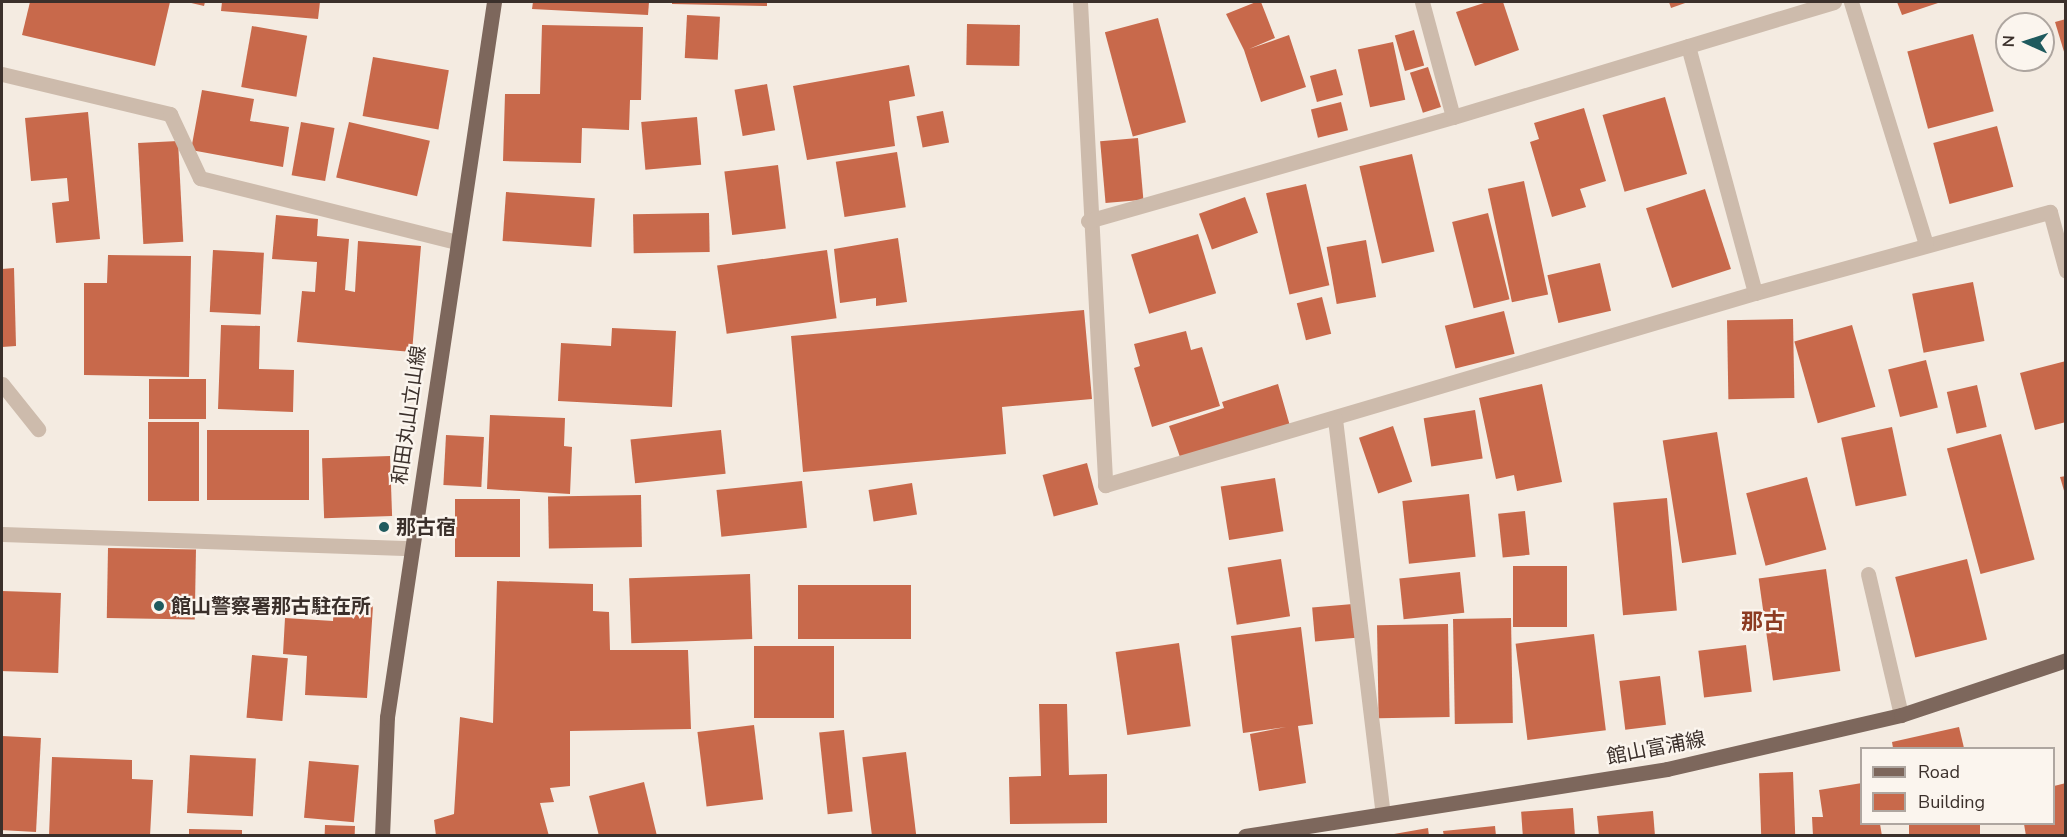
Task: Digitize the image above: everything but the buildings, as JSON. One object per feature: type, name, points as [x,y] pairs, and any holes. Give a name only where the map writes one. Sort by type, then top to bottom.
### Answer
[{"type":"main road","name":"和田丸山立山線","points":[[382,836],[387,717],[456,242],[494,2]]},
{"type":"main road","name":"館山富浦線","points":[[1245,836],[1330,829],[1383,814],[1667,769],[1901,715],[2066,660]]},
{"type":"street","points":[[1080,2],[1088,221],[1105,485],[1335,419],[1755,293],[1926,244],[2050,212],[2066,271]]},
{"type":"street","points":[[1422,2],[1453,117]]},
{"type":"street","points":[[1088,221],[1453,117],[1834,2]]},
{"type":"street","points":[[1851,2],[1926,244]]},
{"type":"street","points":[[1688,46],[1755,293]]},
{"type":"street","points":[[2,74],[170,114],[200,178],[456,242]]},
{"type":"street","points":[[2,384],[39,429]]},
{"type":"street","points":[[1335,419],[1383,814]]},
{"type":"street","points":[[2,534],[411,548]]},
{"type":"street","points":[[1868,574],[1901,715]]},
{"type":"place","name":"那古宿","points":[[384,527]]},
{"type":"place","name":"館山警察署那古駐在所","points":[[159,606]]},
{"type":"district","name":"那古","points":[[1763,623]]}]
